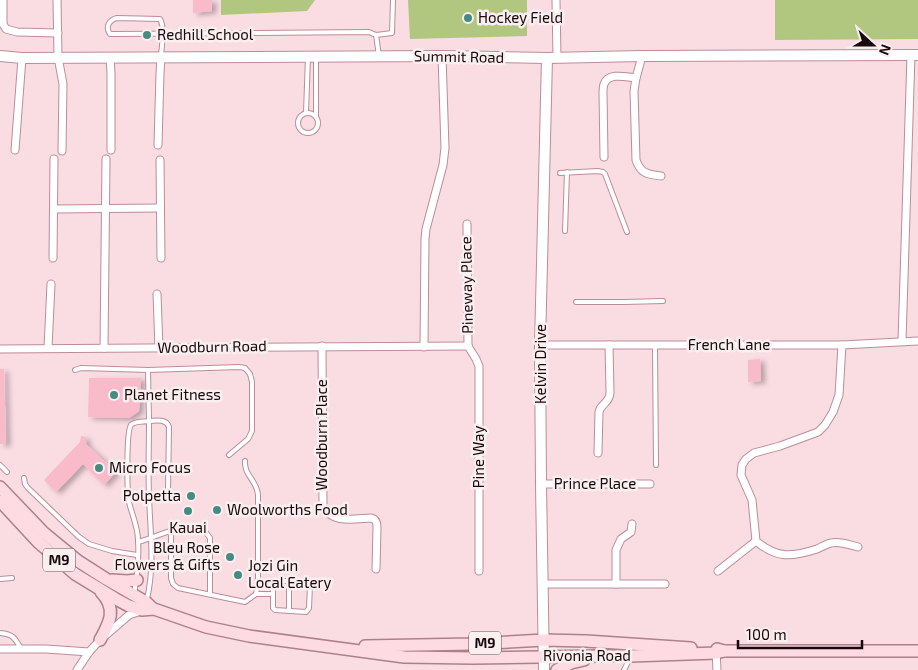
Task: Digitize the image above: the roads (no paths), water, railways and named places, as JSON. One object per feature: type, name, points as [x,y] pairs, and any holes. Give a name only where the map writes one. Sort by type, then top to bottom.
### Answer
[{"type":"main road","name":"Summit Road","points":[[0,56],[22,58],[442,56],[552,58],[914,55]]},
{"type":"main road","name":"Kelvin Drive","points":[[544,670],[540,484],[540,345],[552,58]]},
{"type":"main road","name":"Rivonia Road","points":[[0,487],[44,534],[78,561],[106,579],[130,605]]},
{"type":"main road","name":"Rivonia Road","points":[[0,501],[38,542],[75,574],[130,605],[147,607],[206,627],[259,638],[404,658],[630,656],[719,651],[918,651]]},
{"type":"main road","points":[[106,579],[126,582],[137,580]]},
{"type":"main road","points":[[96,586],[108,600],[111,612],[108,626],[100,640]]},
{"type":"main road","name":"Rivonia Road","points":[[331,647],[472,644],[544,640],[586,641],[719,651]]},
{"type":"main road","points":[[557,670],[570,663],[600,656]]},
{"type":"street","points":[[3,0],[3,24],[6,29],[17,32],[58,33]]},
{"type":"street","points":[[57,0],[58,58],[64,84],[62,151]]},
{"type":"street","points":[[552,58],[556,0]]},
{"type":"street","points":[[902,341],[914,55]]},
{"type":"street","points":[[424,347],[426,229],[443,165],[445,148],[442,56]]},
{"type":"street","points":[[642,56],[634,91],[636,160],[642,172],[661,176]]},
{"type":"street","points":[[15,150],[22,58]]},
{"type":"street","points":[[110,58],[112,73],[111,150]]},
{"type":"street","points":[[158,145],[161,58]]},
{"type":"street","points":[[604,157],[604,83],[615,76],[636,78]]},
{"type":"street","points":[[53,258],[54,159]]},
{"type":"street","points":[[104,348],[106,159]]},
{"type":"street","points":[[160,160],[161,258]]},
{"type":"street","points":[[54,209],[160,208]]},
{"type":"street","name":"Pineway Place","points":[[467,224],[468,346]]},
{"type":"street","points":[[48,348],[51,284]]},
{"type":"street","points":[[157,294],[159,348]]},
{"type":"street","name":"French Lane","points":[[540,345],[842,345],[902,341],[918,342]]},
{"type":"street","points":[[598,453],[599,412],[601,406],[610,398],[609,345]]},
{"type":"street","points":[[842,345],[839,395],[833,412],[825,426],[818,432],[754,453],[742,465],[741,475],[752,500],[756,541],[764,548],[776,554],[797,555],[833,542],[858,547]]},
{"type":"street","name":"Woodburn Place","points":[[322,346],[323,506],[333,518],[371,518],[375,520],[377,523],[376,569]]},
{"type":"street","name":"Woodburn Road","points":[[0,349],[468,346]]},
{"type":"street","name":"Pine Way","points":[[468,346],[479,366],[479,571]]},
{"type":"street","name":"Prince Place","points":[[540,484],[650,484]]},
{"type":"street","points":[[616,584],[616,550],[621,540],[631,532],[632,524]]},
{"type":"street","points":[[718,571],[756,541]]},
{"type":"street","points":[[542,584],[665,584]]},
{"type":"street","points":[[77,670],[89,652],[130,605]]},
{"type":"street","points":[[0,649],[89,652]]},
{"type":"street","points":[[717,670],[719,651]]},
{"type":"lane","points":[[161,58],[162,35],[162,23],[160,19],[117,18],[110,21],[108,31],[110,34],[162,35],[372,32],[376,35],[392,33],[393,0]]},
{"type":"lane","points":[[376,35],[380,57]]},
{"type":"lane","points":[[306,112],[312,57]]},
{"type":"lane","points":[[312,57],[318,123],[316,130],[313,132],[306,133],[299,130],[297,123],[300,116],[306,112],[316,116]]},
{"type":"lane","points":[[565,232],[567,172]]},
{"type":"lane","points":[[560,173],[603,172],[628,232]]},
{"type":"lane","points":[[576,302],[663,301]]},
{"type":"lane","points":[[655,346],[656,465]]},
{"type":"lane","points":[[75,370],[81,368],[148,370],[245,368],[248,370],[252,382],[252,431],[248,439],[229,455]]},
{"type":"lane","points":[[147,607],[152,539],[149,495],[148,370]]},
{"type":"lane","points":[[128,496],[164,496],[168,492],[169,429],[165,421],[134,422],[129,428],[128,496],[138,535],[137,580],[130,605]]},
{"type":"lane","points":[[245,461],[245,469],[256,486],[258,495],[258,583],[256,594]]},
{"type":"lane","points":[[0,465],[7,472]]},
{"type":"lane","points":[[24,478],[28,488],[79,537],[89,544],[138,555]]},
{"type":"lane","points":[[138,542],[152,539],[171,530],[191,527],[204,530],[210,536],[210,594]]},
{"type":"lane","points":[[171,530],[170,578],[178,588],[245,602],[256,594],[273,594]]},
{"type":"lane","points":[[0,579],[12,578]]},
{"type":"lane","points":[[276,581],[307,582],[310,584],[309,608],[306,612],[275,610],[273,608],[273,594],[273,585],[276,581]]},
{"type":"lane","points":[[289,610],[290,581]]},
{"type":"lane","points":[[0,633],[7,633],[12,636],[21,649]]},
{"type":"lane","points":[[624,670],[630,656]]},
{"type":"place","name":"Hockey Field","points":[[468,18]]},
{"type":"place","name":"Redhill School","points":[[147,35]]},
{"type":"place","name":"Planet Fitness","points":[[114,395]]},
{"type":"place","name":"Micro Focus","points":[[99,468]]},
{"type":"place","name":"Polpetta","points":[[191,496]]},
{"type":"place","name":"Woolworths Food","points":[[217,510]]},
{"type":"place","name":"Kauai","points":[[188,511]]},
{"type":"place","name":"Bleu Rose Flowers & Gifts","points":[[230,557]]},
{"type":"place","name":"Jozi Gin Local Eatery","points":[[238,575]]}]
